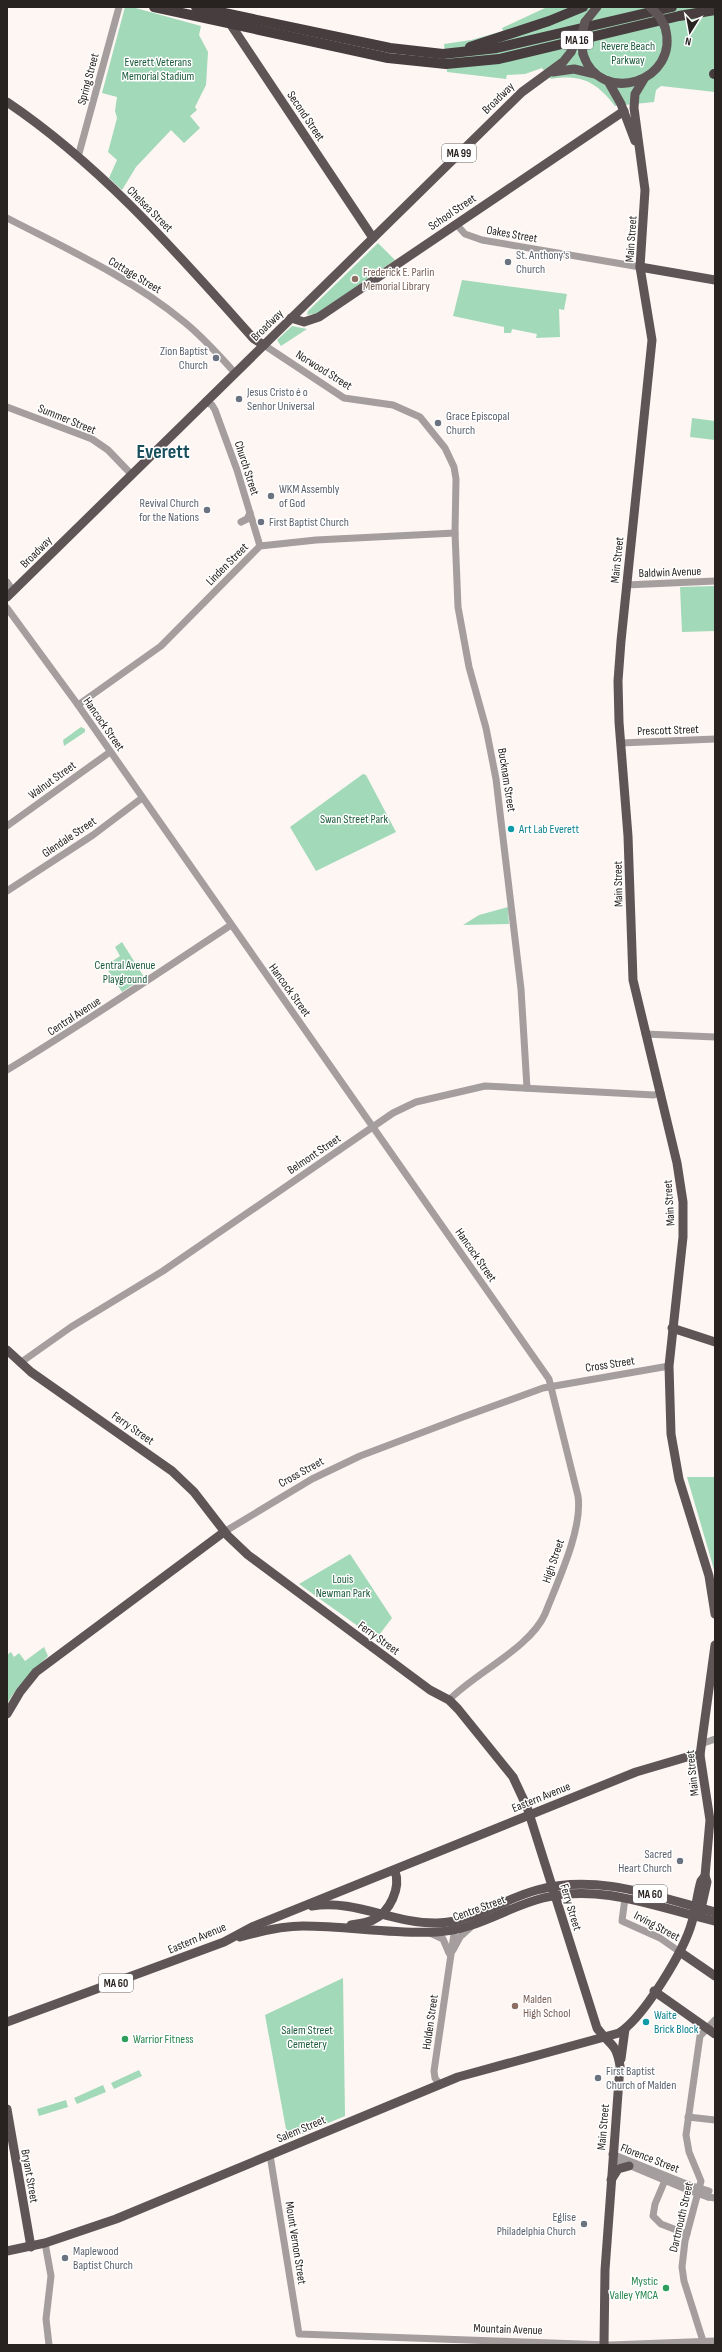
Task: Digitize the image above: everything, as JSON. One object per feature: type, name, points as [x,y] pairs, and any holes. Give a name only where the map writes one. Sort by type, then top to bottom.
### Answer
[{"type":"highway","name":"MA 16","points":[[154,7],[402,60],[438,64],[463,64],[499,59],[665,19],[715,10]]},
{"type":"highway","name":"MA 16","points":[[196,7],[221,10],[408,52],[447,54],[480,52],[672,7]]},
{"type":"highway","points":[[408,52],[458,48],[483,44],[550,21],[583,7]]},
{"type":"main road","name":"MA 99","points":[[585,22],[597,7]]},
{"type":"main road","points":[[650,7],[659,16],[664,27]]},
{"type":"main road","points":[[644,79],[655,70],[664,57],[667,42],[660,7]]},
{"type":"main road","name":"Second Street","points":[[221,10],[373,238]]},
{"type":"main road","name":"Broadway","points":[[10,594],[522,92],[563,62],[571,52],[585,22]]},
{"type":"main road","name":"Main Street","points":[[585,22],[581,36],[583,54],[589,66],[605,79],[624,111],[638,146]]},
{"type":"main road","name":"Broadway","points":[[547,73],[576,69],[589,71],[605,79]]},
{"type":"main road","name":"MA 99","points":[[605,79],[628,83],[644,79]]},
{"type":"main road","name":"Main Street","points":[[644,79],[636,92],[634,104],[645,196],[640,267],[651,329],[651,354],[626,585],[618,681],[628,836],[632,971],[636,998],[661,1093],[677,1163],[683,1202],[683,1237],[669,1366],[670,1413],[675,1456],[681,1488],[709,1576],[715,1614]]},
{"type":"main road","name":"Chelsea Street","points":[[7,102],[29,116],[78,157],[138,213],[254,339],[264,345]]},
{"type":"main road","name":"School Street","points":[[291,318],[297,321],[311,321],[624,111]]},
{"type":"main road","points":[[640,267],[715,280]]},
{"type":"main road","points":[[672,1328],[715,1342]]},
{"type":"main road","name":"Ferry Street","points":[[7,1350],[20,1363],[172,1471],[194,1492],[224,1532],[274,1576],[430,1690],[449,1700],[458,1709],[509,1772],[524,1797],[597,2028],[607,2038]]},
{"type":"main road","name":"Cross Street","points":[[7,1714],[20,1692],[36,1672],[224,1532]]},
{"type":"main road","name":"Main Street","points":[[604,2345],[604,2293],[610,2183],[620,2066],[616,2048],[607,2038],[625,2029],[654,1991],[680,1952],[696,1914],[701,1881],[705,1876],[712,1819],[700,1755],[715,1645]]},
{"type":"main road","name":"Eastern Avenue","points":[[7,2022],[224,1942],[252,1927],[395,1871],[636,1772],[681,1758],[700,1755]]},
{"type":"main road","points":[[524,1797],[536,1804],[552,1806]]},
{"type":"main road","points":[[395,1871],[397,1885],[394,1897],[396,1911],[408,1921]]},
{"type":"main road","name":"Centre Street","points":[[224,1942],[266,1930],[302,1926],[426,1932],[454,1930],[474,1925],[531,1902],[553,1891],[583,1884],[615,1886],[715,1921]]},
{"type":"main road","name":"Centre Street","points":[[300,1908],[336,1904],[408,1921],[438,1923],[464,1919],[526,1893],[553,1891],[593,1893],[626,1898],[696,1914],[715,1912]]},
{"type":"main road","points":[[338,1927],[366,1922],[381,1914],[394,1897]]},
{"type":"main road","points":[[300,1908],[292,1912],[289,1920],[292,1924],[302,1926]]},
{"type":"main road","points":[[680,1952],[715,1976]]},
{"type":"main road","points":[[654,1991],[715,2034]]},
{"type":"main road","points":[[620,2066],[625,2029]]},
{"type":"main road","name":"Salem Street","points":[[7,2251],[45,2243],[116,2219],[476,2071],[607,2038]]},
{"type":"main road","name":"Bryant Street","points":[[7,2110],[31,2247]]},
{"type":"main road","points":[[610,2183],[614,2172],[630,2166]]},
{"type":"street","name":"Spring Street","points":[[78,157],[119,7]]},
{"type":"street","name":"Cottage Street","points":[[10,220],[109,272],[151,297],[184,322],[235,373]]},
{"type":"street","name":"Oakes Street","points":[[456,224],[465,234],[482,240],[640,267]]},
{"type":"street","name":"Norwood Street","points":[[264,345],[344,398],[386,404],[404,409],[420,417],[445,448],[454,467],[456,479]]},
{"type":"street","name":"Church Street","points":[[206,402],[212,405],[216,410],[260,546]]},
{"type":"street","name":"Summer Street","points":[[7,407],[92,439],[108,450],[132,475]]},
{"type":"street","name":"Bucknam Street","points":[[456,479],[455,532],[458,607],[469,667],[486,728],[496,778],[521,989],[527,1088]]},
{"type":"street","points":[[241,522],[247,519],[250,513]]},
{"type":"street","name":"Linden Street","points":[[78,705],[161,646],[260,546],[316,540],[455,532]]},
{"type":"street","points":[[7,582],[10,594]]},
{"type":"street","name":"Baldwin Avenue","points":[[626,585],[715,582]]},
{"type":"street","name":"Hancock Street","points":[[7,608],[78,705],[373,1128],[537,1359],[551,1386]]},
{"type":"street","name":"Prescott Street","points":[[621,743],[715,740]]},
{"type":"street","name":"Walnut Street","points":[[7,826],[110,752]]},
{"type":"street","name":"Glendale Street","points":[[7,891],[93,835],[142,798]]},
{"type":"street","name":"Central Avenue","points":[[7,1070],[91,1019],[121,997],[231,925]]},
{"type":"street","points":[[645,1034],[715,1037]]},
{"type":"street","name":"Belmont Street","points":[[20,1363],[71,1327],[163,1271],[373,1128],[411,1104],[485,1086],[653,1096],[661,1093]]},
{"type":"street","name":"Cross Street","points":[[224,1532],[312,1479],[360,1456],[551,1386],[669,1366]]},
{"type":"street","name":"High Street","points":[[449,1700],[526,1639],[539,1625],[545,1614],[574,1535],[579,1511],[578,1491],[551,1386]]},
{"type":"street","points":[[701,1744],[715,1739]]},
{"type":"street","name":"Irving Street","points":[[626,1898],[622,1921],[666,1942],[680,1952]]},
{"type":"street","points":[[454,1930],[464,1919]]},
{"type":"street","name":"Holden Street","points":[[449,1961],[459,1938],[474,1925]]},
{"type":"street","name":"Holden Street","points":[[440,2085],[434,2078],[434,2071],[454,1930]]},
{"type":"street","points":[[426,1932],[437,1935],[443,1939],[448,1948],[449,1961]]},
{"type":"street","name":"Dartmouth Street","points":[[703,2341],[684,2281],[682,2256],[701,2182],[688,2146],[688,2117],[699,2038],[701,2033],[715,2020]]},
{"type":"street","points":[[688,2117],[715,2120]]},
{"type":"street","name":"Florence Street","points":[[612,2154],[617,2159],[630,2166],[712,2195]]},
{"type":"street","name":"Florence Street","points":[[612,2154],[666,2179]]},
{"type":"street","name":"Mount Vernon Street","points":[[270,2155],[300,2334]]},
{"type":"street","points":[[666,2179],[654,2209],[654,2218],[661,2224],[687,2234]]},
{"type":"street","points":[[45,2243],[51,2276],[46,2319],[49,2345]]},
{"type":"street","name":"Mountain Avenue","points":[[300,2334],[604,2345],[715,2341]]},
{"type":"green space","name":"Everett Veterans Memorial Stadium","points":[[125,7],[132,7],[201,26],[199,35],[208,52],[206,85],[195,107],[197,110],[190,116],[200,128],[184,143],[171,130],[136,167],[122,190],[109,178],[117,160],[108,152],[117,118],[115,111],[117,97],[102,93]]},
{"type":"green space","name":"Revere Beach Parkway","points":[[547,7],[715,7],[715,92],[661,86],[656,90],[654,102],[615,106],[601,91],[588,82],[571,78],[551,79],[542,68],[525,74],[507,75],[506,79],[447,72],[444,44],[471,40],[503,31],[502,28]]},
{"type":"green space","points":[[378,243],[395,260],[318,313],[307,315],[308,311]]},
{"type":"green space","points":[[462,280],[567,294],[564,310],[559,309],[560,337],[536,338],[537,334],[512,329],[511,333],[504,333],[504,327],[453,316]]},
{"type":"green space","points":[[292,326],[307,329],[281,346],[277,340]]},
{"type":"green space","points":[[692,418],[715,421],[715,440],[690,437]]},
{"type":"green space","points":[[715,586],[715,631],[682,632],[680,587]]},
{"type":"green space","points":[[81,727],[85,729],[85,732],[64,746],[63,740]]},
{"type":"green space","name":"Swan Street Park","points":[[363,774],[366,775],[396,832],[316,871],[290,827]]},
{"type":"green space","points":[[508,907],[509,924],[463,925],[479,915]]},
{"type":"green space","name":"Central Avenue Playground","points":[[122,942],[144,977],[122,992],[105,966],[120,956],[115,947]]},
{"type":"green space","points":[[687,1477],[715,1477],[715,1573]]},
{"type":"green space","name":"Louis Newman Park","points":[[350,1554],[392,1618],[376,1639],[299,1584]]},
{"type":"green space","points":[[44,1647],[48,1656],[21,1684],[7,1704],[7,1655],[11,1652],[14,1657],[19,1653],[25,1661]]},
{"type":"green space","name":"Salem Street Cemetery","points":[[343,1978],[345,2116],[288,2140],[265,2015]]},
{"type":"green space","points":[[139,2070],[142,2076],[114,2089],[111,2083]]},
{"type":"green space","points":[[103,2085],[106,2092],[77,2104],[74,2098]]},
{"type":"green space","points":[[66,2100],[68,2107],[39,2116],[37,2109]]},
{"type":"place","name":"St. Anthony's Church","points":[[508,262]]},
{"type":"place","name":"Frederick E. Parlin Memorial Library","points":[[355,279]]},
{"type":"place","name":"Zion Baptist Church","points":[[216,358]]},
{"type":"place","name":"Jesus Cristo é o Senhor Universal","points":[[239,399]]},
{"type":"place","name":"Grace Episcopal Church","points":[[438,423]]},
{"type":"place","name":"WKM Assembly of God","points":[[271,496]]},
{"type":"place","name":"Revival Church for the Nations","points":[[207,510]]},
{"type":"place","name":"First Baptist Church","points":[[261,522]]},
{"type":"place","name":"Art Lab Everett","points":[[511,829]]},
{"type":"place","name":"Sacred Heart Church","points":[[680,1861]]},
{"type":"place","name":"Malden High School","points":[[515,2006]]},
{"type":"place","name":"Waite Brick Block","points":[[646,2022]]},
{"type":"place","name":"Warrior Fitness","points":[[125,2039]]},
{"type":"place","name":"First Baptist Church of Malden","points":[[598,2078]]},
{"type":"place","name":"Eglise Philadelphia Church","points":[[584,2224]]},
{"type":"place","name":"Maplewood Baptist Church","points":[[65,2258]]},
{"type":"place","name":"Mystic Valley YMCA","points":[[666,2288]]},
{"type":"district","name":"Everett","points":[[163,451]]}]
